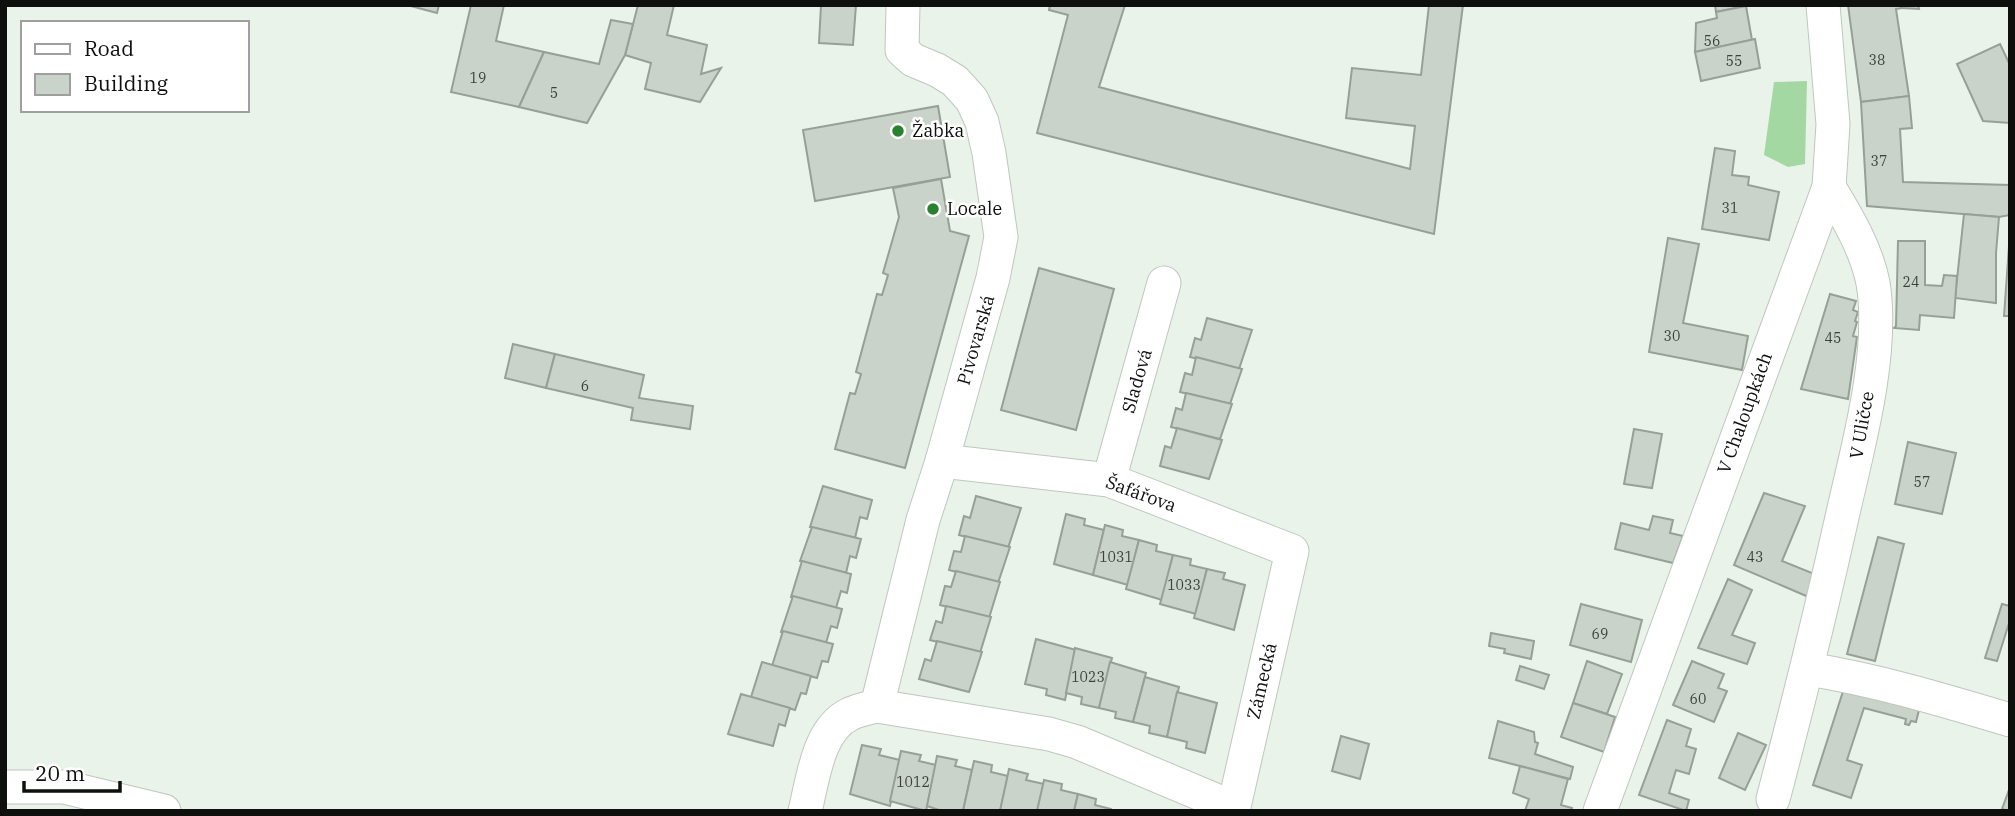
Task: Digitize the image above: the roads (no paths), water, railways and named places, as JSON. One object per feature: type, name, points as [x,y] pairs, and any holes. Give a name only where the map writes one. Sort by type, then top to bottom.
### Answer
[{"type":"street","name":"Pivovarská","points":[[877,706],[923,520],[993,278],[1001,237],[982,122],[972,100],[955,81],[937,70],[913,61],[902,50],[903,5]]},
{"type":"street","name":"V Chaloupkách","points":[[1600,811],[1829,187],[1832,124],[1823,5]]},
{"type":"street","name":"V Uličce","points":[[1773,799],[1808,668],[1855,460],[1876,346],[1873,283],[1857,235],[1829,187]]},
{"type":"street","name":"Sladová","points":[[1109,480],[1164,283]]},
{"type":"street","name":"Šafářova","points":[[942,461],[1109,480],[1292,551]]},
{"type":"street","name":"Zámecká","points":[[1234,810],[1292,551]]},
{"type":"street","points":[[1808,668],[1905,690],[2010,720]]},
{"type":"street","points":[[805,811],[816,766],[830,731],[849,715],[877,706],[1058,737],[1234,810]]},
{"type":"street","points":[[5,788],[64,787],[164,811]]},
{"type":"place","name":"Žabka","points":[[898,131]]},
{"type":"place","name":"Locale","points":[[933,209]]}]
